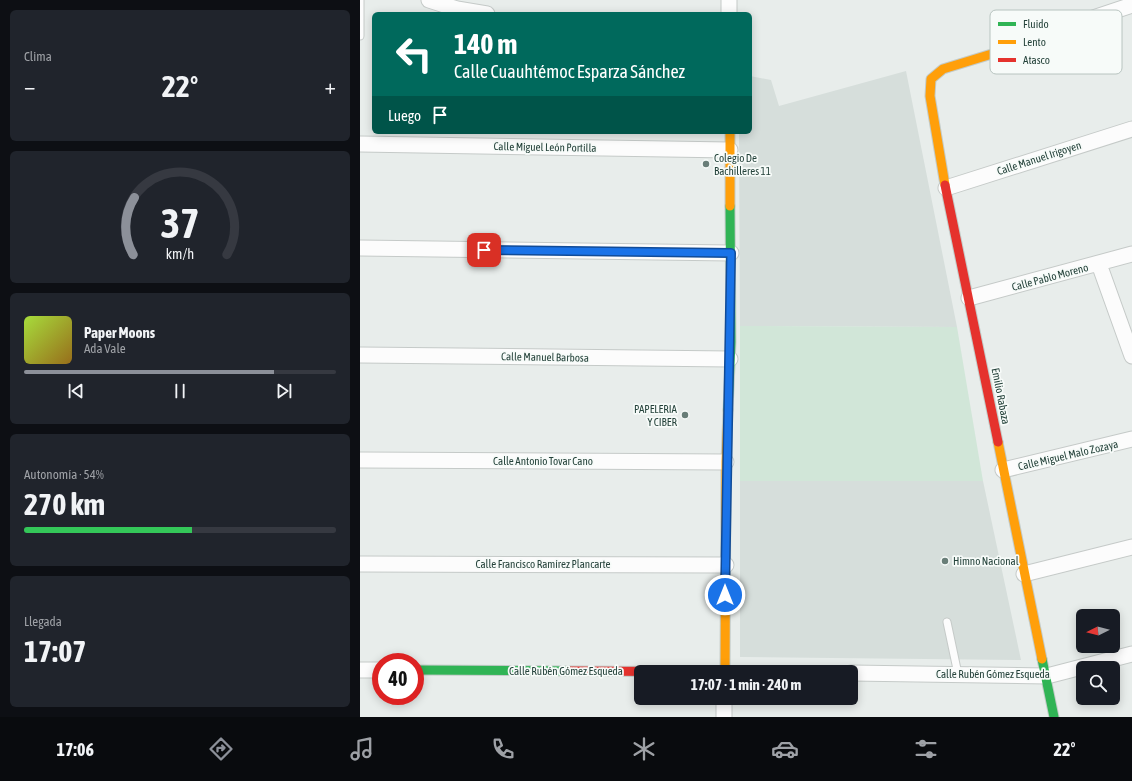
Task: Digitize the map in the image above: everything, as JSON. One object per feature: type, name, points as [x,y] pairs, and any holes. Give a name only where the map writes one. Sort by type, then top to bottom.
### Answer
[{"type":"street","points":[[429,0],[457,12]]},
{"type":"street","points":[[729,0],[729,12]]},
{"type":"street","points":[[1117,10],[1132,5]]},
{"type":"street","name":"Emilio Rabaza","points":[[990,55],[943,69],[931,79],[930,96],[946,188],[1024,574],[1047,676],[1054,717]]},
{"type":"street","name":"Calle Manuel Irigoyen","points":[[946,188],[1132,129]]},
{"type":"street","points":[[725,665],[726,462],[730,359],[731,253],[730,134]]},
{"type":"street","name":"Calle Miguel León Portilla","points":[[360,144],[457,139],[730,150]]},
{"type":"street","points":[[360,248],[731,253]]},
{"type":"street","name":"Calle Pablo Moreno","points":[[969,298],[1132,254]]},
{"type":"street","points":[[1099,264],[1132,356]]},
{"type":"street","name":"Calle Manuel Barbosa","points":[[360,355],[730,359]]},
{"type":"street","name":"Calle Miguel Malo Zozaya","points":[[1003,470],[1132,439]]},
{"type":"street","name":"Calle Antonio Tovar Cano","points":[[360,460],[726,462]]},
{"type":"street","points":[[1024,574],[1132,547]]},
{"type":"street","name":"Calle Francisco Ramírez Plancarte","points":[[360,564],[726,565]]},
{"type":"street","name":"Calle Rubén Gómez Esqueda","points":[[858,673],[1047,676],[1132,654]]},
{"type":"street","points":[[360,670],[372,670]]},
{"type":"street","name":"Calle Rubén Gómez Esqueda","points":[[424,670],[634,671]]},
{"type":"street","points":[[724,705],[724,717]]},
{"type":"lane","points":[[360,0],[360,36]]},
{"type":"lane","points":[[947,622],[958,674]]},
{"type":"shaded area","points":[[906,71],[957,327],[740,326],[739,134],[752,134],[752,76],[771,80],[779,106]]},
{"type":"shaded area","points":[[740,481],[983,481],[1021,660],[740,657]]},
{"type":"green space","points":[[740,326],[957,327],[983,481],[740,481]]},
{"type":"traffic: fast","points":[[728,410],[731,342],[730,206]]},
{"type":"traffic: fast","points":[[1042,659],[1054,717]]},
{"type":"traffic: fast","points":[[424,670],[569,671]]},
{"type":"traffic: slow","points":[[945,185],[930,96],[931,79],[943,69],[990,55]]},
{"type":"traffic: slow","points":[[730,134],[730,206]]},
{"type":"traffic: slow","points":[[725,665],[726,462],[728,410]]},
{"type":"traffic: slow","points":[[998,442],[1042,659]]},
{"type":"traffic: jam","points":[[945,185],[998,442]]},
{"type":"traffic: jam","points":[[569,671],[634,671]]},
{"type":"place","name":"Colegio De Bachilleres 11","points":[[706,164]]},
{"type":"place","name":"PAPELERIA Y CIBER","points":[[685,415]]},
{"type":"place","name":"Himno Nacional","points":[[945,561]]},
{"type":"route","points":[[484,250],[731,253],[730,359],[726,462],[725,595]]}]
